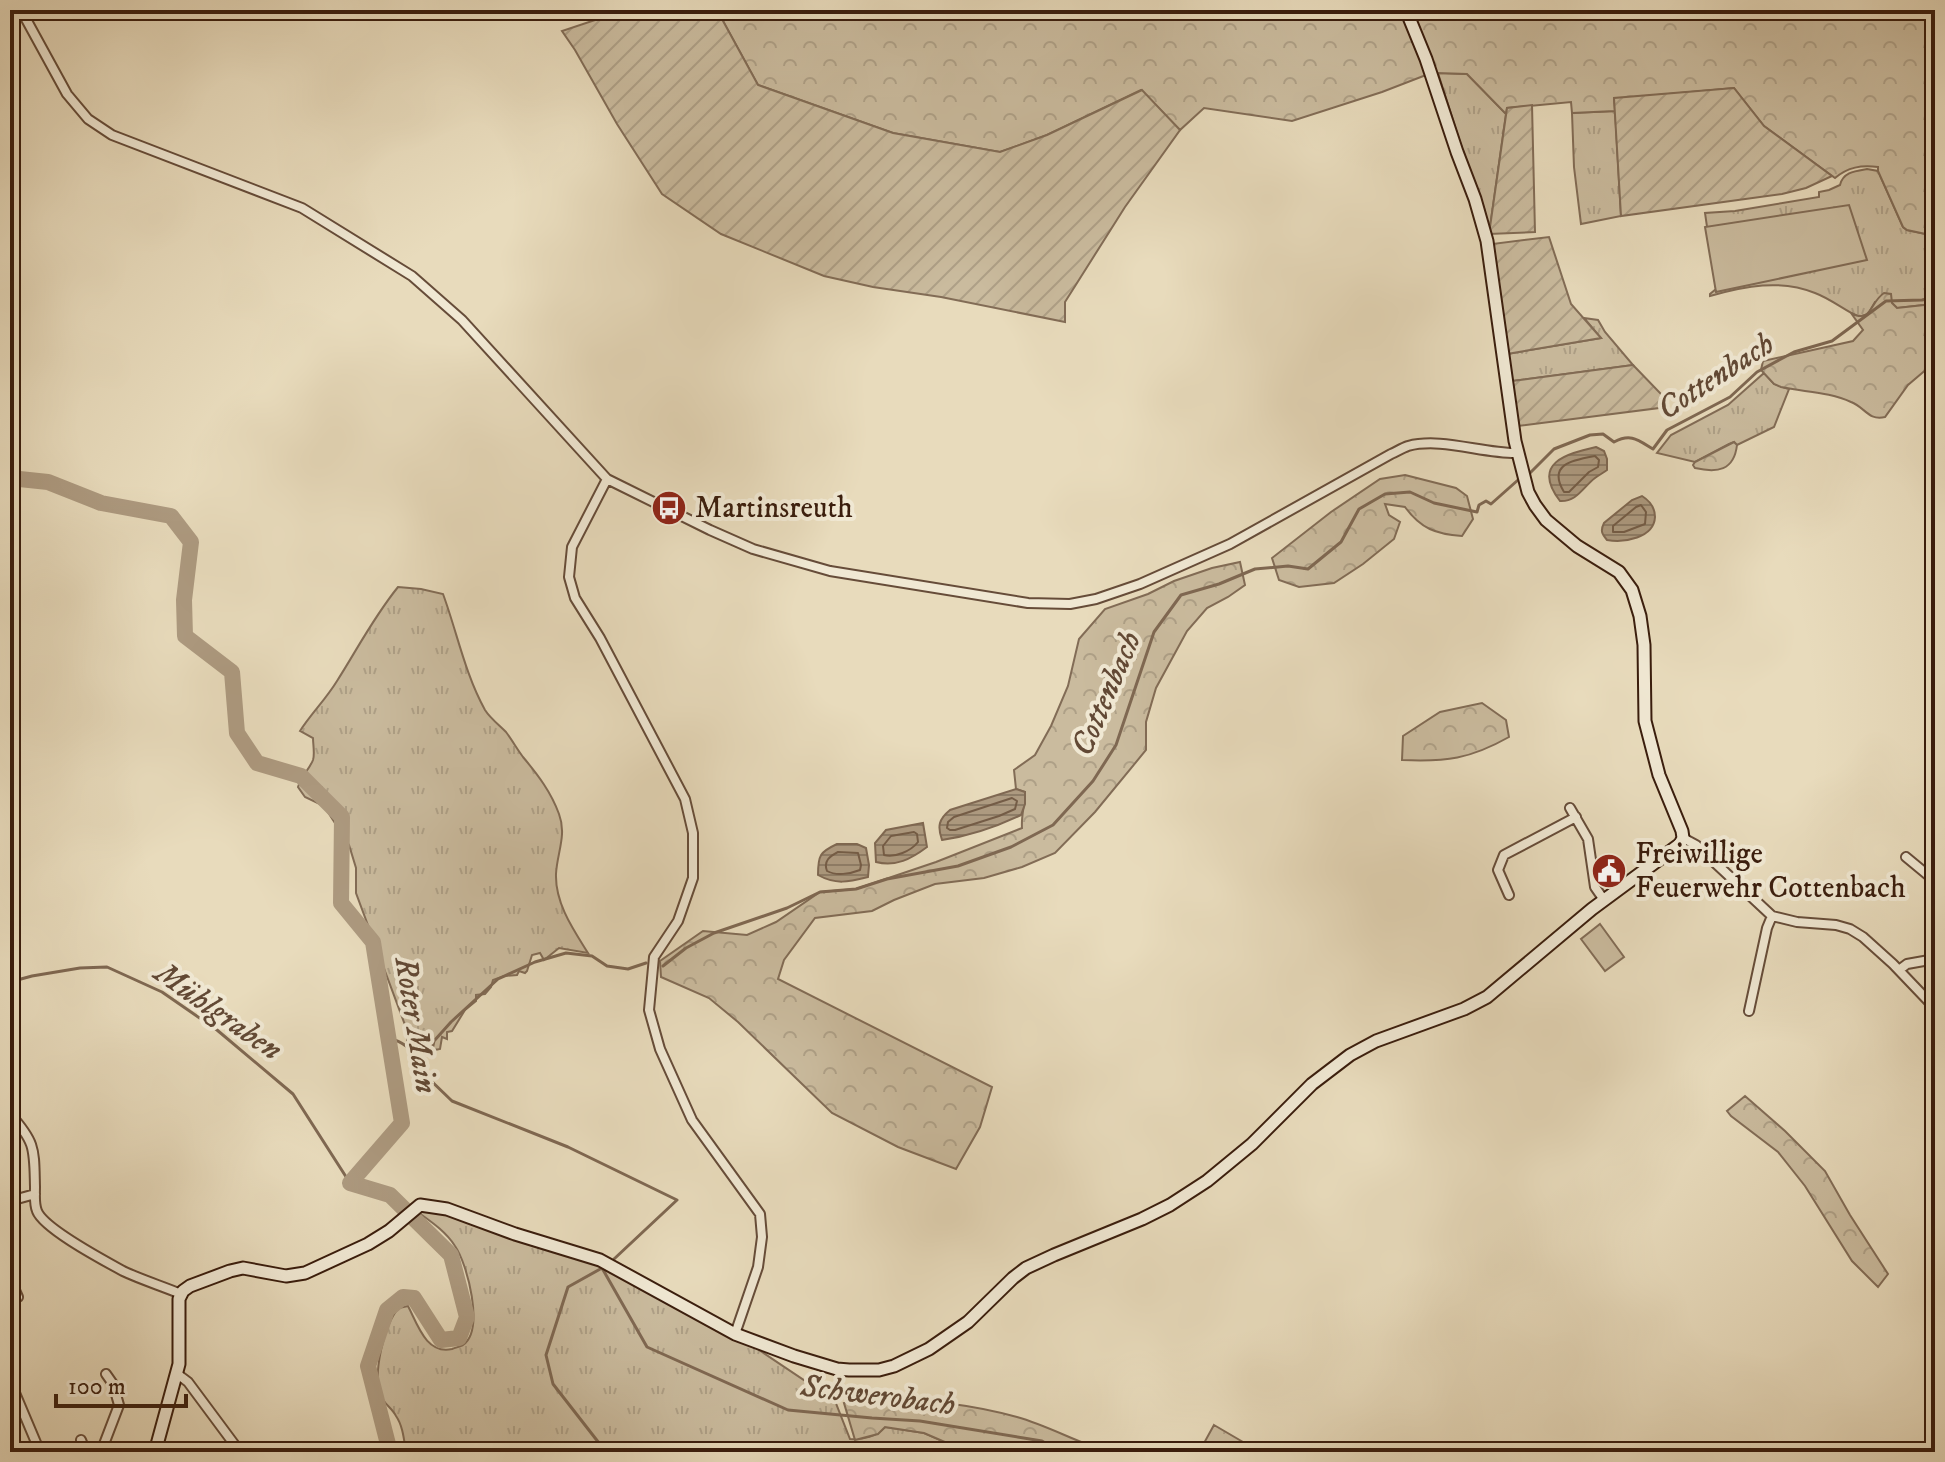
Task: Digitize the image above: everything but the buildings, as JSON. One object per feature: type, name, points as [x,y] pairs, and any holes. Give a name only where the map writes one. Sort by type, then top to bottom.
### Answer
[{"type":"street","points":[[21,10],[67,94],[88,119],[112,135],[302,208],[412,276],[462,320],[607,479],[753,549],[830,571],[1028,603],[1070,604],[1140,584],[1230,544],[1409,446],[1430,443],[1518,453]]},
{"type":"street","points":[[155,1452],[179,1359],[178,1303],[181,1294],[190,1286],[237,1269],[250,1268],[286,1276],[305,1273],[368,1244],[399,1224],[420,1205],[447,1209],[600,1260],[735,1334],[825,1366],[849,1370],[886,1368],[915,1357],[968,1322],[1026,1268],[1142,1219],[1207,1181],[1252,1144],[1324,1074],[1350,1055],[1376,1041],[1464,1009],[1487,997],[1604,900],[1675,848],[1683,838],[1682,831],[1665,795],[1645,721],[1644,645],[1632,590],[1619,572],[1577,546],[1539,513],[1528,492],[1518,453],[1487,241],[1426,59],[1406,10]]},
{"type":"street","points":[[607,479],[572,547],[569,577],[575,598],[600,638],[685,799],[693,833],[693,878],[678,921],[654,957],[649,1010],[660,1049],[692,1120],[760,1214],[762,1237],[758,1267],[735,1334]]},
{"type":"street","points":[[1570,808],[1588,839],[1595,887],[1604,900]]},
{"type":"street","points":[[1509,895],[1498,870],[1504,855],[1576,817]]},
{"type":"street","points":[[1683,838],[1696,845],[1772,916],[1797,922],[1830,924],[1850,929],[1863,937],[1935,1008]]},
{"type":"street","points":[[1906,857],[1935,881]]},
{"type":"street","points":[[1749,1011],[1772,916]]},
{"type":"street","points":[[1899,970],[1907,964],[1935,959]]},
{"type":"street","points":[[10,1114],[25,1130],[34,1150],[37,1211],[55,1230],[124,1271],[181,1294]]},
{"type":"street","points":[[10,1201],[35,1194]]},
{"type":"street","points":[[10,1279],[18,1297]]},
{"type":"street","points":[[176,1373],[188,1382],[240,1452]]},
{"type":"street","points":[[101,1452],[119,1405],[113,1384],[106,1374]]},
{"type":"street","points":[[10,1381],[40,1452]]},
{"type":"street","points":[[81,1440],[86,1452]]},
{"type":"green space","points":[[625,10],[717,10],[758,85],[893,133],[1000,152],[1047,135],[1142,90],[1180,130],[1125,207],[1065,302],[1065,322],[873,287],[824,276],[721,234],[662,194],[562,31]]},
{"type":"green space","points":[[717,10],[1935,10],[1935,236],[1903,227],[1878,167],[1855,168],[1835,178],[1764,126],[1734,88],[1614,99],[1615,111],[1572,113],[1571,102],[1507,108],[1506,114],[1467,74],[1437,73],[1292,121],[1204,108],[1180,130],[1141,90],[1047,135],[1000,152],[893,133],[758,85]]},
{"type":"green space","points":[[1438,73],[1467,74],[1506,114],[1489,234],[1484,208]]},
{"type":"green space","points":[[1734,88],[1764,126],[1832,176],[1806,188],[1782,194],[1621,216],[1614,98]]},
{"type":"green space","points":[[1532,105],[1535,232],[1489,234],[1507,108]]},
{"type":"green space","points":[[1615,111],[1621,216],[1581,224],[1572,113]]},
{"type":"green space","points":[[1867,169],[1878,171],[1903,227],[1935,236],[1935,297],[1924,305],[1897,308],[1892,303],[1875,302],[1868,314],[1859,317],[1821,295],[1789,286],[1749,287],[1710,296],[1716,289],[1705,213],[1819,197],[1819,192],[1840,185],[1847,175]]},
{"type":"green space","points":[[1849,205],[1867,260],[1716,292],[1705,227]]},
{"type":"green space","points":[[1549,237],[1571,304],[1601,338],[1507,354],[1492,244]]},
{"type":"green space","points":[[1884,293],[1891,294],[1892,303],[1897,308],[1924,305],[1935,297],[1935,316],[1930,321],[1928,332],[1935,362],[1908,385],[1885,417],[1874,417],[1856,404],[1834,396],[1781,387],[1761,370],[1763,361],[1853,341],[1863,330],[1851,313],[1858,316],[1867,314]]},
{"type":"green space","points":[[1584,318],[1598,320],[1633,365],[1512,381],[1507,354],[1601,338]]},
{"type":"green space","points":[[1633,365],[1662,395],[1659,408],[1518,426],[1512,381]]},
{"type":"green space","points":[[1764,373],[1774,384],[1789,389],[1774,427],[1737,445],[1734,442],[1729,444],[1695,462],[1657,453],[1671,435],[1728,405]]},
{"type":"green space","points":[[1734,442],[1737,445],[1735,454],[1723,468],[1703,470],[1693,465],[1695,462]]},
{"type":"green space","points":[[1405,475],[1456,488],[1467,496],[1473,519],[1462,536],[1430,529],[1417,521],[1405,507],[1385,504],[1389,515],[1400,522],[1394,539],[1363,564],[1334,583],[1299,587],[1279,580],[1272,558],[1380,479]]},
{"type":"green space","points":[[1240,562],[1245,585],[1207,608],[1187,631],[1156,688],[1146,722],[1146,750],[1095,812],[1055,853],[984,878],[935,884],[872,911],[815,918],[784,960],[778,979],[992,1087],[980,1127],[956,1169],[898,1147],[832,1113],[709,998],[661,977],[660,961],[703,931],[747,935],[776,922],[820,892],[856,889],[1022,828],[1025,792],[1016,789],[1014,770],[1035,755],[1051,726],[1068,686],[1079,639],[1105,609],[1174,581]]},
{"type":"green space","points":[[398,587],[443,594],[485,710],[506,732],[552,798],[562,829],[556,874],[558,895],[588,953],[559,948],[544,960],[540,953],[532,955],[525,973],[519,971],[517,975],[493,980],[485,994],[476,995],[476,1001],[465,1010],[452,1031],[447,1032],[447,1039],[442,1037],[440,1049],[422,1053],[407,1045],[405,1025],[356,893],[356,868],[349,845],[324,806],[305,797],[298,787],[314,755],[313,738],[300,731],[333,688]]},
{"type":"green space","points":[[1482,703],[1506,720],[1509,737],[1457,758],[1402,760],[1403,736],[1440,712]]},
{"type":"green space","points":[[1600,924],[1624,957],[1605,971],[1581,939]]},
{"type":"green space","points":[[1745,1096],[1825,1171],[1888,1274],[1878,1287],[1852,1261],[1805,1186],[1778,1152],[1727,1111]]},
{"type":"green space","points":[[434,1210],[593,1261],[753,1346],[835,1401],[850,1439],[869,1437],[885,1427],[924,1433],[968,1452],[406,1452],[400,1424],[382,1399],[378,1376],[384,1337],[394,1315],[399,1308],[408,1306],[429,1343],[443,1350],[463,1345],[473,1326],[472,1296],[460,1255],[443,1232],[419,1213]]},
{"type":"green space","points":[[875,1399],[946,1403],[999,1412],[1109,1452],[968,1452],[924,1433],[885,1427],[878,1434],[855,1440],[844,1403]]},
{"type":"green space","points":[[1214,1425],[1260,1452],[1179,1452],[1203,1445]]},
{"type":"water","points":[[1596,447],[1604,451],[1607,470],[1575,497],[1560,501],[1549,478],[1551,469],[1564,457]]},
{"type":"water","points":[[1642,496],[1654,510],[1655,517],[1649,530],[1629,540],[1607,540],[1602,532],[1604,523],[1632,500]]},
{"type":"water","points":[[1016,789],[1025,792],[1021,815],[983,830],[942,840],[940,823],[950,810]]},
{"type":"water","points":[[923,823],[927,847],[903,861],[876,862],[875,843],[886,830]]},
{"type":"water","points":[[837,844],[857,844],[866,848],[868,877],[842,882],[818,875],[821,855]]},
{"type":"waterway","name":"Cottenbach","points":[[1529,474],[1554,449],[1590,435],[1603,434],[1614,442],[1634,439],[1653,449],[1667,430],[1730,397],[1757,372],[1794,352],[1832,341],[1886,301],[1935,297]]},
{"type":"waterway","name":"Roter Main","points":[[10,478],[48,482],[101,503],[171,516],[191,542],[184,600],[185,636],[232,672],[237,733],[257,763],[301,776],[342,817],[341,903],[373,942],[402,1123],[350,1183],[390,1195],[451,1255],[467,1317],[459,1338],[441,1340],[414,1298],[403,1297],[387,1310],[368,1366],[390,1452]]},
{"type":"waterway","name":"Cottenbach","points":[[663,966],[686,948],[714,933],[787,908],[820,892],[856,889],[887,879],[958,866],[1011,847],[1053,825],[1093,781],[1116,745],[1154,632],[1181,595],[1255,569],[1288,566],[1308,569],[1341,542],[1359,509],[1385,494],[1410,492],[1434,503],[1477,512],[1479,505],[1486,501],[1491,504],[1518,480]]},
{"type":"waterway","name":"Cottenbach","points":[[390,1039],[418,1053],[431,1054],[434,1041],[498,979],[535,962],[566,953],[592,956],[607,966],[628,969],[646,963]]},
{"type":"waterway","name":"Mühlgraben","points":[[10,982],[80,968],[107,967],[162,992],[217,1030],[293,1094],[350,1183]]},
{"type":"waterway","points":[[422,1055],[423,1073],[452,1101],[568,1147],[677,1200],[614,1259]]},
{"type":"waterway","name":"Schwerobach","points":[[606,1452],[553,1384],[546,1355],[568,1287],[602,1268],[647,1347],[788,1410],[920,1421],[1042,1441],[1059,1452]]},
{"type":"place","name":"Martinsreuth","points":[[669,508]]},
{"type":"place","name":"Freiwillige Feuerwehr Cottenbach","points":[[1609,871]]}]
